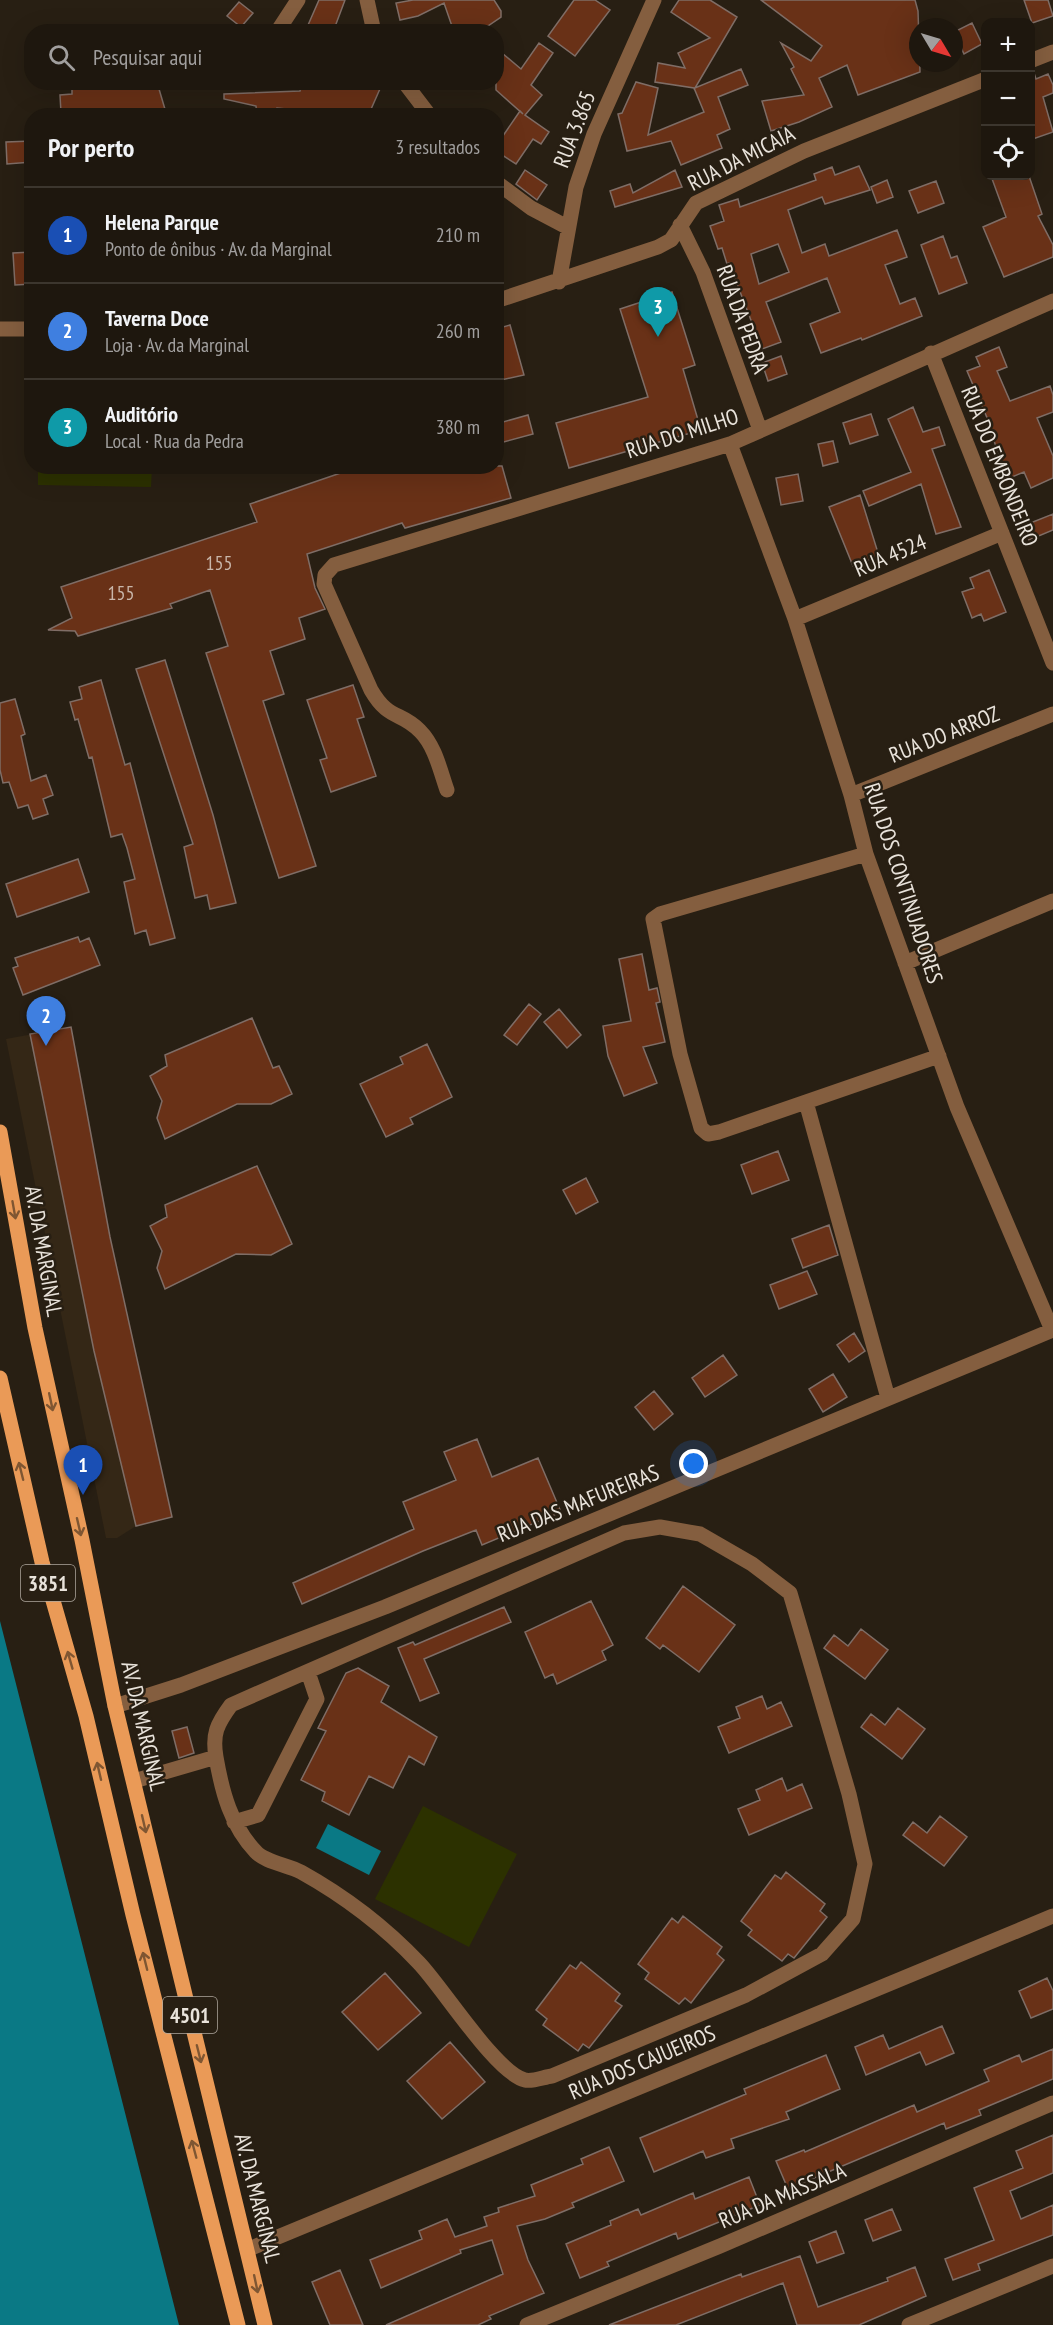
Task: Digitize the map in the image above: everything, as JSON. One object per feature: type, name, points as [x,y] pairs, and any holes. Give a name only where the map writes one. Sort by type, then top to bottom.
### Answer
[{"type":"main road","name":"AV. DA MARGINAL","points":[[0,1132],[35,1328],[82,1540],[115,1706],[249,2250],[265,2325]]},
{"type":"main road","name":"3851","points":[[0,1378],[42,1562],[86,1716]]},
{"type":"main road","name":"4501","points":[[86,1716],[133,1915],[238,2325]]},
{"type":"street","points":[[282,24],[298,0]]},
{"type":"street","points":[[367,0],[372,24]]},
{"type":"street","name":"RUA 3.865","points":[[559,282],[567,227],[576,187],[594,134],[654,0]]},
{"type":"street","points":[[1035,59],[1053,52]]},
{"type":"street","name":"RUA DA MICAIA","points":[[504,299],[658,247],[670,240],[696,203],[754,173],[981,81]]},
{"type":"street","points":[[410,90],[424,108]]},
{"type":"street","points":[[504,188],[531,208],[567,227]]},
{"type":"street","name":"RUA DA PEDRA","points":[[680,225],[703,272],[760,430]]},
{"type":"street","name":"RUA DO MILHO","points":[[447,790],[430,744],[421,732],[381,706],[324,584],[325,575],[334,565],[730,444],[931,353],[1053,301]]},
{"type":"street","points":[[0,329],[24,329]]},
{"type":"street","name":"RUA DO EMBONDEIRO","points":[[931,353],[1053,663]]},
{"type":"street","name":"RUA DOS CONTINUADORES","points":[[730,444],[795,619],[851,795],[866,854],[957,1107],[1053,1330]]},
{"type":"street","name":"RUA 4524","points":[[795,619],[1002,532]]},
{"type":"street","name":"RUA DO ARROZ","points":[[851,795],[1053,714]]},
{"type":"street","points":[[866,854],[660,914],[653,919],[680,1054],[702,1131],[708,1134],[719,1132],[939,1056]]},
{"type":"street","points":[[905,963],[1053,901]]},
{"type":"street","points":[[806,1102],[888,1398]]},
{"type":"street","name":"RUA DAS MAFUREIRAS","points":[[115,1706],[181,1685],[385,1607],[1053,1330]]},
{"type":"street","points":[[660,1527],[700,1533],[752,1564],[790,1593],[849,1794],[865,1864],[853,1919],[822,1954],[746,1995],[552,2076],[526,2080],[505,2069],[421,1965],[383,1926],[327,1886],[293,1867],[257,1854],[234,1822],[221,1784],[216,1757],[213,1739],[216,1725],[231,1705],[624,1533],[660,1527]]},
{"type":"street","points":[[234,1822],[258,1815],[317,1699],[308,1672]]},
{"type":"street","points":[[134,1781],[216,1757]]},
{"type":"street","name":"RUA DOS CAJUEIROS","points":[[249,2250],[1053,1916]]},
{"type":"street","name":"RUA DA MASSALA","points":[[526,2325],[720,2246],[1053,2103]]},
{"type":"street","points":[[909,2325],[1053,2266]]},
{"type":"shaded area","points":[[71,1027],[110,1237],[172,1517],[136,1526],[117,1538],[106,1538],[6,1039]]},
{"type":"green space","points":[[38,474],[152,474],[151,487],[38,485]]},
{"type":"green space","points":[[423,1806],[517,1854],[469,1947],[375,1899]]},
{"type":"water","points":[[0,1621],[179,2325],[0,2325]]},
{"type":"water","points":[[328,1824],[381,1851],[369,1875],[316,1848]]},
{"type":"building","points":[[319,0],[345,0],[336,24],[308,24]]},
{"type":"building","points":[[413,0],[494,0],[501,11],[501,17],[491,24],[451,24],[444,3],[418,16],[400,20],[396,3]]},
{"type":"building","points":[[574,0],[595,0],[610,10],[575,56],[548,36]]},
{"type":"building","points":[[679,0],[710,0],[737,17],[695,88],[741,69],[748,85],[718,97],[730,129],[717,135],[722,148],[681,165],[671,141],[627,151],[618,114],[622,113],[636,82],[658,88],[648,135],[704,112],[694,88],[655,82],[658,63],[685,68],[678,53],[710,38],[671,12]]},
{"type":"building","points":[[761,0],[915,0],[918,18],[909,18],[909,72],[920,72],[858,95],[847,65],[819,78],[832,107],[799,122],[771,131],[762,101],[804,95],[791,69],[794,67],[781,43],[811,61],[822,46]]},
{"type":"building","points":[[1024,0],[1048,0],[1053,16],[1035,22],[1035,18],[1030,18]]},
{"type":"building","points":[[239,2],[253,13],[244,24],[237,24],[227,16]]},
{"type":"building","points":[[972,23],[981,42],[981,45],[964,54],[963,52],[963,28]]},
{"type":"building","points":[[539,43],[553,53],[531,85],[542,95],[525,115],[549,132],[541,144],[533,139],[516,164],[504,156],[504,134],[520,111],[496,90],[504,90],[504,55],[521,69]]},
{"type":"building","points":[[1048,74],[1053,85],[1053,93],[1043,97],[1053,132],[1035,138],[1035,76],[1036,79]]},
{"type":"building","points":[[72,90],[159,90],[165,108],[61,108],[60,95],[72,94]]},
{"type":"building","points":[[379,90],[372,108],[256,108],[256,106],[224,99],[224,94]]},
{"type":"building","points":[[24,141],[24,163],[7,164],[6,142]]},
{"type":"building","points":[[859,166],[870,190],[825,204],[822,197],[788,210],[802,253],[825,244],[829,256],[897,230],[907,257],[885,265],[900,304],[915,298],[922,316],[862,340],[861,338],[821,353],[810,324],[840,312],[827,278],[766,302],[781,342],[762,349],[729,263],[727,264],[722,248],[718,249],[710,226],[724,221],[719,205],[738,199],[740,207],[816,180],[814,174],[832,167],[835,175]],"holes":[[[778,244],[789,272],[759,284],[751,254]]]},
{"type":"building","points":[[525,170],[547,185],[537,200],[516,184]]},
{"type":"building","points":[[675,170],[682,187],[615,207],[610,191],[630,184],[633,193]]},
{"type":"building","points":[[887,180],[893,197],[877,203],[871,187]]},
{"type":"building","points":[[992,180],[1030,180],[1042,214],[1038,216],[1053,245],[1053,257],[1004,277],[983,227],[1006,217]]},
{"type":"building","points":[[936,181],[944,203],[918,213],[909,191]]},
{"type":"building","points":[[943,236],[951,258],[957,256],[967,283],[939,294],[921,245]]},
{"type":"building","points":[[24,252],[24,284],[15,285],[13,253]]},
{"type":"building","points":[[672,292],[695,365],[683,369],[701,430],[569,468],[556,423],[648,397],[620,309]]},
{"type":"building","points":[[510,325],[524,375],[504,379],[504,327]]},
{"type":"building","points":[[999,347],[1007,367],[997,371],[1010,401],[1050,386],[1053,395],[1053,412],[1037,418],[1053,456],[1053,478],[1031,488],[1024,472],[1002,481],[995,465],[1002,462],[989,428],[991,427],[967,371],[980,366],[976,357]]},
{"type":"building","points":[[781,356],[787,374],[768,381],[762,363]]},
{"type":"building","points":[[913,407],[923,432],[939,427],[945,445],[932,449],[961,527],[936,534],[921,484],[869,506],[863,491],[911,472],[888,419]]},
{"type":"building","points":[[871,414],[878,435],[850,444],[843,423]]},
{"type":"building","points":[[528,415],[533,434],[504,442],[504,422]]},
{"type":"building","points":[[833,441],[838,462],[823,466],[818,444]]},
{"type":"building","points":[[504,473],[511,498],[405,528],[402,523],[307,554],[315,588],[325,609],[299,618],[305,639],[270,651],[284,694],[263,701],[316,866],[279,878],[206,653],[228,646],[210,590],[170,604],[172,608],[78,636],[75,631],[48,630],[72,618],[61,587],[257,522],[250,504],[338,474]]},
{"type":"building","points":[[798,474],[803,501],[781,505],[776,478]]},
{"type":"building","points":[[860,495],[879,556],[853,566],[829,507]]},
{"type":"building","points":[[1053,514],[1053,530],[1029,540],[1023,526]]},
{"type":"building","points":[[989,570],[1006,612],[984,621],[981,614],[972,618],[962,592],[974,588],[970,578]]},
{"type":"building","points":[[165,660],[213,815],[236,903],[210,909],[207,895],[195,898],[184,847],[193,844],[136,669]]},
{"type":"building","points":[[101,680],[125,765],[130,763],[175,938],[150,945],[146,930],[135,934],[124,882],[135,879],[127,848],[122,834],[111,837],[92,757],[89,758],[78,719],[75,720],[70,702],[82,699],[79,687]]},
{"type":"building","points":[[353,685],[364,717],[357,719],[376,776],[331,792],[320,760],[327,758],[307,700]]},
{"type":"building","points":[[15,699],[25,734],[21,736],[31,781],[46,775],[53,795],[43,799],[48,814],[33,819],[28,805],[18,808],[9,782],[3,783],[0,770],[0,703]]},
{"type":"building","points":[[78,859],[89,892],[17,917],[6,884]]},
{"type":"building","points":[[78,937],[80,942],[89,938],[100,965],[23,995],[13,968],[18,966],[15,958]]},
{"type":"building","points":[[642,954],[649,990],[657,988],[660,1002],[656,1003],[665,1042],[643,1047],[657,1083],[624,1096],[608,1056],[603,1026],[631,1021],[619,959]]},
{"type":"building","points":[[529,1004],[541,1014],[517,1045],[504,1035]]},
{"type":"building","points":[[559,1009],[581,1035],[567,1048],[544,1022]]},
{"type":"building","points":[[252,1018],[273,1068],[279,1066],[292,1094],[271,1104],[237,1104],[165,1139],[157,1118],[162,1101],[150,1076],[167,1066],[165,1055]]},
{"type":"building","points":[[71,1027],[110,1237],[172,1517],[136,1526],[94,1351],[30,1034]]},
{"type":"building","points":[[427,1044],[452,1097],[410,1118],[413,1124],[386,1137],[360,1084],[403,1064],[400,1057]]},
{"type":"building","points":[[778,1151],[789,1180],[752,1194],[741,1165]]},
{"type":"building","points":[[257,1166],[292,1244],[271,1255],[236,1254],[165,1289],[157,1268],[162,1251],[150,1226],[167,1217],[165,1205]]},
{"type":"building","points":[[586,1178],[598,1202],[576,1214],[563,1190]]},
{"type":"building","points":[[829,1225],[838,1255],[803,1268],[792,1239]]},
{"type":"building","points":[[807,1271],[817,1294],[779,1309],[770,1285]]},
{"type":"building","points":[[854,1333],[865,1351],[849,1362],[837,1345]]},
{"type":"building","points":[[723,1355],[737,1375],[705,1397],[692,1378]]},
{"type":"building","points":[[833,1374],[847,1397],[823,1412],[809,1389]]},
{"type":"building","points":[[654,1391],[673,1414],[654,1430],[635,1407]]},
{"type":"building","points":[[477,1439],[492,1477],[538,1458],[561,1512],[482,1545],[476,1530],[302,1604],[293,1583],[414,1529],[403,1502],[456,1480],[444,1452]]},
{"type":"building","points":[[683,1586],[735,1625],[699,1672],[663,1645],[660,1649],[646,1638]]},
{"type":"building","points":[[591,1601],[613,1645],[602,1651],[606,1660],[557,1684],[553,1674],[545,1678],[525,1632]]},
{"type":"building","points":[[504,1607],[511,1622],[424,1659],[439,1693],[420,1701],[398,1648],[413,1642],[415,1645]]},
{"type":"building","points":[[861,1629],[888,1650],[865,1679],[824,1648],[834,1635],[848,1646]]},
{"type":"building","points":[[358,1668],[389,1686],[381,1702],[437,1737],[424,1765],[409,1756],[393,1788],[369,1776],[349,1815],[322,1801],[325,1792],[301,1780],[326,1731],[318,1728],[346,1673]]},
{"type":"building","points":[[762,1696],[767,1709],[781,1702],[792,1726],[729,1753],[718,1727],[740,1718],[736,1707]]},
{"type":"building","points":[[898,1708],[925,1729],[902,1759],[861,1727],[871,1714],[885,1725]]},
{"type":"building","points":[[187,1727],[194,1753],[179,1758],[172,1731]]},
{"type":"building","points":[[782,1778],[787,1791],[802,1784],[812,1808],[749,1835],[738,1809],[760,1800],[756,1790]]},
{"type":"building","points":[[940,1816],[967,1837],[944,1866],[903,1835],[913,1822],[927,1833]]},
{"type":"building","points":[[786,1872],[825,1904],[820,1911],[827,1917],[794,1958],[788,1954],[782,1961],[748,1935],[752,1930],[741,1921],[775,1875],[781,1879]]},
{"type":"building","points":[[683,1916],[722,1947],[717,1954],[724,1960],[691,2003],[685,1998],[679,2004],[645,1979],[649,1973],[638,1964],[672,1918],[678,1923]]},
{"type":"building","points":[[581,1962],[620,1994],[615,2001],[622,2006],[589,2048],[583,2044],[578,2051],[543,2025],[547,2019],[536,2010],[570,1965],[576,1969]]},
{"type":"building","points":[[385,1973],[421,2013],[378,2050],[342,2012]]},
{"type":"building","points":[[1047,1978],[1053,1991],[1053,2009],[1031,2018],[1019,1991]]},
{"type":"building","points":[[942,2026],[954,2053],[926,2065],[920,2052],[866,2075],[855,2047],[883,2035],[889,2049]]},
{"type":"building","points":[[450,2042],[485,2082],[442,2119],[407,2081]]},
{"type":"building","points":[[1053,2049],[1053,2079],[979,2110],[981,2115],[946,2129],[944,2123],[788,2189],[776,2161],[804,2150],[805,2152],[914,2105],[917,2112],[989,2081],[984,2070],[1019,2055],[1022,2062]]},
{"type":"building","points":[[826,2055],[840,2089],[786,2112],[789,2119],[731,2139],[734,2148],[706,2158],[703,2151],[654,2172],[640,2138],[746,2094],[744,2089]]},
{"type":"building","points":[[1053,2135],[1053,2173],[1010,2191],[1021,2219],[1053,2205],[1053,2235],[978,2264],[980,2270],[953,2280],[945,2259],[994,2240],[974,2188],[1023,2168],[1016,2151]]},
{"type":"building","points":[[609,2147],[624,2181],[572,2203],[574,2207],[545,2219],[517,2226],[528,2260],[544,2293],[489,2316],[491,2319],[478,2325],[386,2325],[503,2274],[492,2240],[460,2250],[461,2253],[381,2288],[370,2260],[422,2239],[419,2231],[447,2219],[455,2237],[487,2226],[484,2217],[499,2212],[498,2208],[535,2196],[531,2185],[583,2164],[581,2159]]},
{"type":"building","points":[[749,2177],[760,2205],[678,2239],[676,2233],[607,2262],[609,2266],[580,2278],[566,2244],[611,2225],[610,2221],[638,2209],[641,2215],[693,2193],[695,2199]]},
{"type":"building","points":[[892,2209],[901,2230],[873,2241],[865,2220]]},
{"type":"building","points":[[836,2231],[844,2253],[817,2263],[809,2242]]},
{"type":"building","points":[[800,2256],[818,2307],[888,2281],[887,2278],[915,2267],[926,2296],[859,2325],[797,2325],[783,2283],[676,2325],[609,2325],[741,2274],[742,2277]]},
{"type":"building","points":[[340,2270],[363,2325],[330,2325],[312,2282]]},
{"type":"place","name":"Auditório","points":[[658,337]]},
{"type":"place","name":"Taverna Doce","points":[[46,1046]]},
{"type":"place","name":"Helena Parque","points":[[83,1495]]}]
